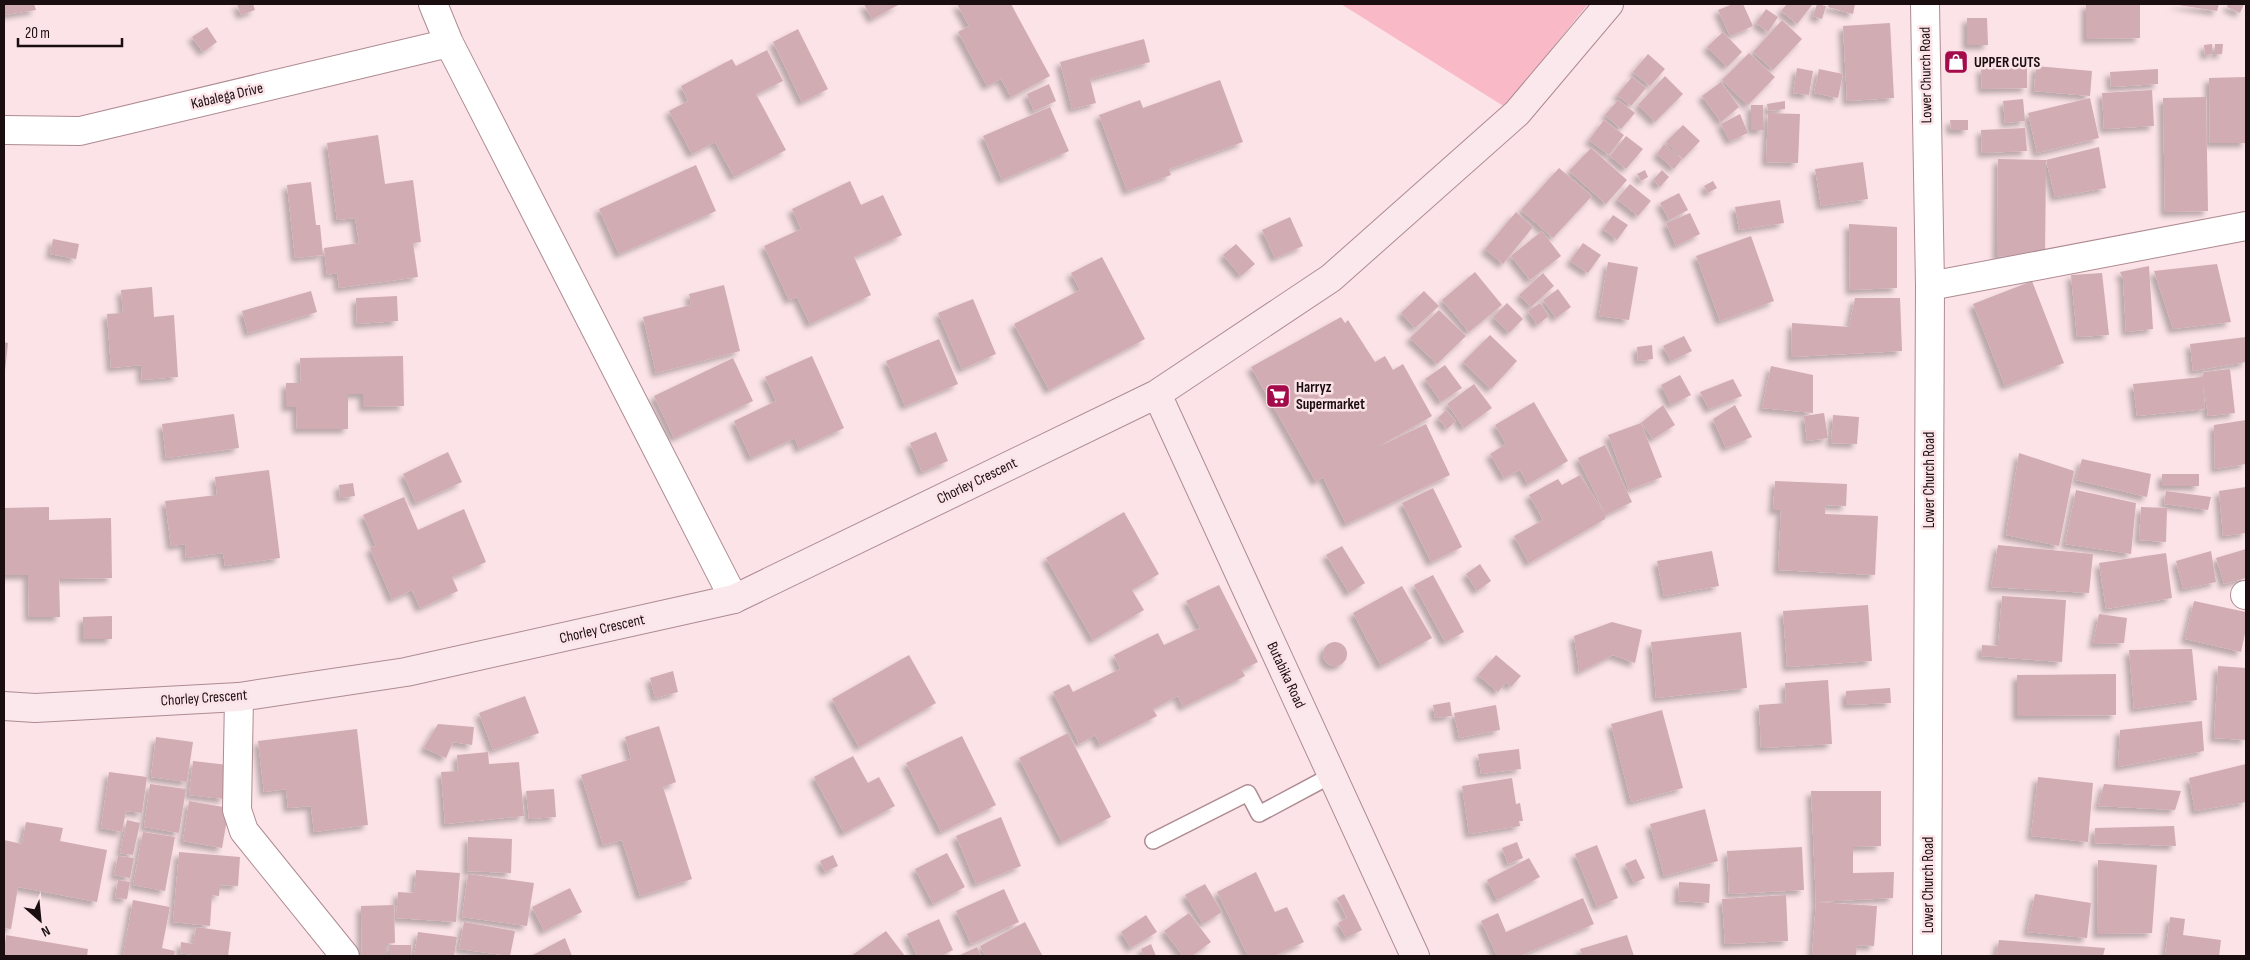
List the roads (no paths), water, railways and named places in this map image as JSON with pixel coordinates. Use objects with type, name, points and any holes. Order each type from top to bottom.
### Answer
[{"type":"main road","name":"Chorley Crescent","points":[[4,706],[35,708],[239,697],[406,672],[734,599],[1157,394],[1330,278],[1517,113],[1609,4]]},
{"type":"main road","name":"Butabika Road","points":[[1157,394],[1415,956]]},
{"type":"street","points":[[433,4],[449,43],[734,599]]},
{"type":"street","name":"Lower Church Road","points":[[1925,4],[1930,286],[1927,956]]},
{"type":"street","name":"Kabalega Drive","points":[[4,130],[80,131],[449,43]]},
{"type":"street","points":[[1930,286],[2246,226]]},
{"type":"street","points":[[239,697],[237,810],[244,831],[345,956]]},
{"type":"lane","points":[[1154,841],[1248,793],[1259,814],[1332,775]]},
{"type":"place","name":"UPPER CUTS","points":[[1956,62]]},
{"type":"place","name":"Harryz Supermarket","points":[[1278,396]]}]
